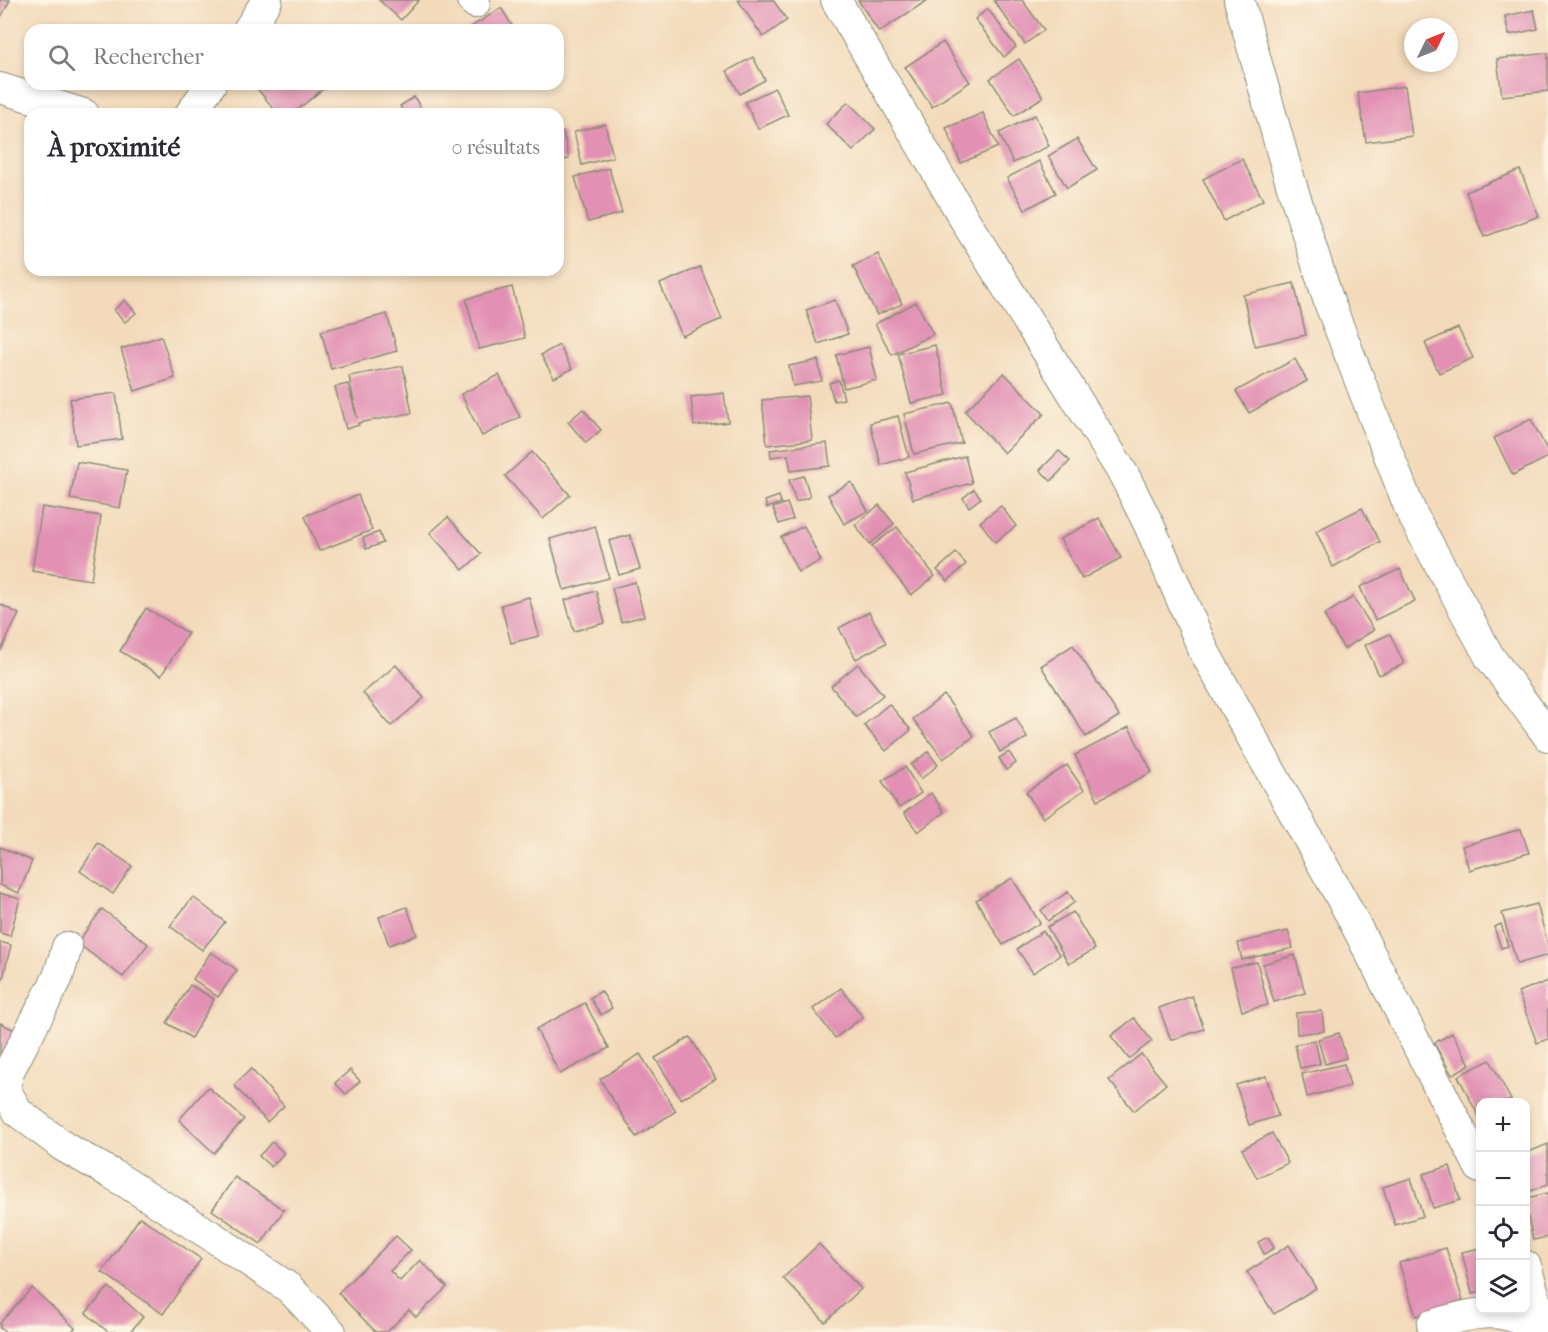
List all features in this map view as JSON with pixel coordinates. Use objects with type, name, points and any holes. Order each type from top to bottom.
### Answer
[{"type":"street","points":[[252,24],[267,0]]},
{"type":"street","points":[[836,0],[969,227],[1124,475],[1149,525],[1204,651],[1350,914],[1476,1160]]},
{"type":"street","points":[[1239,0],[1287,174],[1329,302],[1411,512],[1489,656],[1548,736]]},
{"type":"street","points":[[0,88],[65,108]]},
{"type":"street","points":[[194,108],[207,90]]},
{"type":"street","points":[[67,947],[58,977],[8,1073],[5,1089],[18,1112],[64,1147],[210,1235],[289,1288],[332,1332]]},
{"type":"street","points":[[1530,1280],[1541,1318],[1541,1332]]},
{"type":"street","points":[[1432,1325],[1467,1314],[1497,1314],[1520,1320],[1535,1332]]},
{"type":"building","points":[[0,0],[10,0],[0,19]]},
{"type":"building","points":[[379,0],[419,0],[401,20]]},
{"type":"building","points":[[738,0],[773,0],[787,20],[763,37]]},
{"type":"building","points":[[858,0],[928,0],[879,32]]},
{"type":"building","points":[[1022,0],[1044,30],[1025,44],[994,1]]},
{"type":"building","points":[[501,8],[511,24],[476,24]]},
{"type":"building","points":[[988,9],[1016,47],[1004,57],[975,19]]},
{"type":"building","points":[[1534,10],[1538,29],[1509,35],[1505,16]]},
{"type":"building","points":[[943,42],[970,82],[932,107],[905,67]]},
{"type":"building","points":[[1548,53],[1548,91],[1502,96],[1497,59]]},
{"type":"building","points":[[753,57],[765,80],[740,94],[727,71]]},
{"type":"building","points":[[1019,59],[1043,97],[1014,116],[990,79]]},
{"type":"building","points":[[1405,86],[1412,136],[1366,142],[1358,93]]},
{"type":"building","points":[[775,88],[788,115],[758,129],[745,102]]},
{"type":"building","points":[[258,90],[322,90],[299,108],[273,108]]},
{"type":"building","points":[[414,97],[421,108],[401,108],[400,106]]},
{"type":"building","points":[[848,102],[875,129],[853,151],[826,124]]},
{"type":"building","points":[[983,113],[998,147],[961,163],[946,128]]},
{"type":"building","points":[[1035,115],[1049,146],[1013,163],[999,133]]},
{"type":"building","points":[[605,124],[613,157],[582,165],[574,132]]},
{"type":"building","points":[[564,136],[569,159],[564,160]]},
{"type":"building","points":[[1077,139],[1097,170],[1067,188],[1048,156]]},
{"type":"building","points":[[1242,159],[1263,200],[1224,221],[1203,179]]},
{"type":"building","points":[[1039,161],[1056,193],[1025,210],[1007,178]]},
{"type":"building","points":[[609,168],[622,213],[588,222],[575,177]]},
{"type":"building","points":[[1520,170],[1539,216],[1484,237],[1466,192]]},
{"type":"building","points":[[878,254],[902,304],[877,315],[853,266]]},
{"type":"building","points":[[700,267],[722,319],[682,336],[660,284]]},
{"type":"building","points":[[1294,283],[1306,335],[1255,346],[1243,295]]},
{"type":"building","points":[[512,287],[525,338],[479,349],[466,299]]},
{"type":"building","points":[[125,300],[136,313],[125,322],[114,310]]},
{"type":"building","points":[[835,300],[848,334],[818,344],[806,310]]},
{"type":"building","points":[[916,302],[933,334],[892,355],[875,324]]},
{"type":"building","points":[[387,314],[397,351],[331,369],[321,331]]},
{"type":"building","points":[[1458,328],[1473,358],[1439,373],[1425,343]]},
{"type":"building","points":[[161,336],[175,378],[135,391],[121,349]]},
{"type":"building","points":[[559,345],[572,369],[554,378],[541,355]]},
{"type":"building","points":[[935,345],[947,395],[911,403],[898,354]]},
{"type":"building","points":[[869,347],[877,380],[844,388],[836,355]]},
{"type":"building","points":[[1295,359],[1307,381],[1249,413],[1236,391]]},
{"type":"building","points":[[818,360],[822,381],[793,386],[789,366]]},
{"type":"building","points":[[403,366],[412,413],[358,423],[359,425],[346,429],[335,387],[348,384],[357,418],[349,376]]},
{"type":"building","points":[[1004,373],[1044,414],[1004,453],[965,411]]},
{"type":"building","points":[[499,375],[520,417],[482,436],[461,394]]},
{"type":"building","points":[[839,380],[844,399],[834,401],[829,383]]},
{"type":"building","points":[[116,393],[122,439],[76,445],[70,399]]},
{"type":"building","points":[[724,393],[728,422],[694,426],[691,397]]},
{"type":"building","points":[[807,396],[812,440],[767,445],[762,400]]},
{"type":"building","points":[[952,403],[962,443],[914,454],[904,414]]},
{"type":"building","points":[[583,409],[601,430],[586,443],[568,422]]},
{"type":"building","points":[[898,416],[909,457],[881,465],[870,423]]},
{"type":"building","points":[[1531,419],[1548,452],[1548,457],[1513,475],[1494,438]]},
{"type":"building","points":[[827,443],[830,466],[791,471],[788,455],[771,457],[770,450]]},
{"type":"building","points":[[1059,451],[1070,461],[1051,481],[1040,470]]},
{"type":"building","points":[[532,452],[570,495],[543,519],[505,476]]},
{"type":"building","points":[[965,456],[972,483],[913,499],[905,472]]},
{"type":"building","points":[[77,462],[127,470],[120,508],[70,499]]},
{"type":"building","points":[[804,476],[810,497],[796,502],[789,480]]},
{"type":"building","points":[[851,482],[868,511],[844,524],[828,495]]},
{"type":"building","points":[[974,489],[981,498],[969,507],[963,498]]},
{"type":"building","points":[[358,495],[372,530],[319,551],[305,516]]},
{"type":"building","points":[[779,496],[781,503],[767,508],[765,501]]},
{"type":"building","points":[[787,503],[793,519],[779,524],[773,508]]},
{"type":"building","points":[[879,505],[894,524],[870,544],[855,525]]},
{"type":"building","points":[[1001,506],[1016,526],[995,542],[980,522]]},
{"type":"building","points":[[42,507],[101,516],[91,580],[32,571]]},
{"type":"building","points":[[1362,508],[1380,542],[1333,567],[1316,531]]},
{"type":"building","points":[[448,517],[481,554],[463,570],[430,533]]},
{"type":"building","points":[[1099,518],[1121,558],[1082,579],[1060,539]]},
{"type":"building","points":[[595,526],[609,578],[564,590],[550,539]]},
{"type":"building","points":[[804,526],[821,561],[798,572],[781,537]]},
{"type":"building","points":[[897,527],[935,576],[911,595],[872,546]]},
{"type":"building","points":[[379,532],[383,543],[366,549],[363,538]]},
{"type":"building","points":[[630,535],[640,569],[619,575],[609,541]]},
{"type":"building","points":[[956,553],[966,564],[948,581],[937,570]]},
{"type":"building","points":[[1400,569],[1415,601],[1375,620],[1360,587]]},
{"type":"building","points":[[635,582],[644,616],[621,622],[612,588]]},
{"type":"building","points":[[596,591],[605,623],[574,631],[565,600]]},
{"type":"building","points":[[529,597],[539,636],[511,643],[501,605]]},
{"type":"building","points":[[1353,597],[1374,630],[1344,649],[1324,615]]},
{"type":"building","points":[[0,604],[19,614],[0,652]]},
{"type":"building","points":[[146,608],[188,633],[161,676],[120,651]]},
{"type":"building","points":[[869,612],[886,643],[856,659],[839,628]]},
{"type":"building","points":[[1390,634],[1404,664],[1379,675],[1365,645]]},
{"type":"building","points":[[1073,645],[1119,716],[1086,737],[1041,666]]},
{"type":"building","points":[[858,664],[883,695],[856,717],[831,686]]},
{"type":"building","points":[[396,665],[424,698],[391,726],[363,693]]},
{"type":"building","points":[[944,695],[974,736],[943,759],[913,719]]},
{"type":"building","points":[[889,704],[911,730],[886,751],[864,725]]},
{"type":"building","points":[[1016,718],[1027,738],[1000,752],[989,732]]},
{"type":"building","points":[[1129,727],[1152,772],[1098,800],[1075,755]]},
{"type":"building","points":[[928,752],[938,765],[921,779],[911,765]]},
{"type":"building","points":[[1009,752],[1016,763],[1006,770],[999,758]]},
{"type":"building","points":[[1067,765],[1084,790],[1043,818],[1026,792]]},
{"type":"building","points":[[905,767],[921,793],[899,808],[882,781]]},
{"type":"building","points":[[931,793],[944,812],[918,832],[904,813]]},
{"type":"building","points":[[1521,829],[1529,853],[1469,870],[1462,846]]},
{"type":"building","points":[[98,843],[132,866],[113,894],[80,871]]},
{"type":"building","points":[[0,847],[32,861],[19,893],[0,885]]},
{"type":"building","points":[[1012,878],[1040,923],[1003,945],[976,900]]},
{"type":"building","points":[[1068,892],[1075,902],[1048,921],[1041,910]]},
{"type":"building","points":[[0,893],[20,899],[10,936],[0,933]]},
{"type":"building","points":[[193,897],[225,922],[202,950],[170,926]]},
{"type":"building","points":[[1537,904],[1548,945],[1548,955],[1517,964],[1502,913]]},
{"type":"building","points":[[407,907],[417,935],[389,945],[379,917]]},
{"type":"building","points":[[102,909],[148,944],[123,977],[77,943]]},
{"type":"building","points":[[1073,912],[1095,949],[1069,964],[1047,927]]},
{"type":"building","points":[[1501,924],[1508,946],[1501,948],[1494,927]]},
{"type":"building","points":[[1043,931],[1060,955],[1033,973],[1017,949]]},
{"type":"building","points":[[1288,931],[1293,948],[1242,960],[1238,943]]},
{"type":"building","points":[[0,942],[11,945],[2,982],[0,981]]},
{"type":"building","points":[[211,952],[237,970],[218,997],[193,979]]},
{"type":"building","points":[[1295,955],[1305,993],[1274,1002],[1263,964]]},
{"type":"building","points":[[1257,962],[1268,1005],[1242,1011],[1231,968]]},
{"type":"building","points":[[1548,981],[1548,1039],[1537,1043],[1518,992]]},
{"type":"building","points":[[190,985],[214,999],[191,1038],[167,1023]]},
{"type":"building","points":[[841,988],[863,1017],[835,1038],[813,1009]]},
{"type":"building","points":[[601,991],[612,1008],[601,1015],[590,998]]},
{"type":"building","points":[[1192,996],[1204,1029],[1171,1040],[1159,1008]]},
{"type":"building","points":[[585,1003],[609,1048],[560,1074],[536,1029]]},
{"type":"building","points":[[1322,1011],[1324,1031],[1297,1034],[1296,1013]]},
{"type":"building","points":[[1134,1018],[1152,1041],[1129,1059],[1111,1036]]},
{"type":"building","points":[[0,1023],[17,1031],[4,1057],[0,1055]]},
{"type":"building","points":[[1339,1033],[1346,1058],[1325,1064],[1318,1039]]},
{"type":"building","points":[[1452,1033],[1470,1064],[1452,1075],[1434,1043]]},
{"type":"building","points":[[690,1037],[716,1079],[681,1099],[655,1058]]},
{"type":"building","points":[[1315,1040],[1320,1064],[1300,1068],[1295,1045]]},
{"type":"building","points":[[640,1054],[676,1111],[636,1137],[600,1079]]},
{"type":"building","points":[[1141,1054],[1166,1084],[1134,1111],[1109,1080]]},
{"type":"building","points":[[1490,1060],[1510,1098],[1476,1098],[1476,1111],[1458,1076]]},
{"type":"building","points":[[1344,1064],[1350,1086],[1307,1097],[1302,1074]]},
{"type":"building","points":[[251,1069],[284,1106],[267,1122],[234,1085]]},
{"type":"building","points":[[350,1070],[360,1081],[346,1094],[335,1083]]},
{"type":"building","points":[[1266,1076],[1278,1116],[1249,1125],[1236,1085]]},
{"type":"building","points":[[208,1087],[244,1119],[214,1153],[179,1120]]},
{"type":"building","points":[[1272,1133],[1288,1163],[1257,1178],[1242,1149]]},
{"type":"building","points":[[272,1142],[284,1153],[271,1167],[259,1156]]},
{"type":"building","points":[[1548,1144],[1548,1184],[1530,1191],[1530,1152]]},
{"type":"building","points":[[1450,1166],[1460,1200],[1433,1208],[1423,1174]]},
{"type":"building","points":[[235,1177],[284,1210],[261,1244],[212,1210]]},
{"type":"building","points":[[1411,1178],[1423,1216],[1395,1225],[1383,1187]]},
{"type":"building","points":[[1548,1193],[1548,1237],[1533,1240],[1530,1226],[1530,1197]]},
{"type":"building","points":[[140,1217],[201,1259],[163,1314],[102,1272]]},
{"type":"building","points":[[396,1236],[411,1250],[390,1271],[400,1281],[420,1260],[447,1287],[416,1317],[409,1310],[387,1332],[376,1332],[338,1293]]},
{"type":"building","points":[[1268,1237],[1274,1248],[1264,1254],[1258,1242]]},
{"type":"building","points":[[819,1244],[861,1289],[825,1322],[783,1278]]},
{"type":"building","points":[[1289,1245],[1316,1288],[1274,1314],[1247,1272]]},
{"type":"building","points":[[1446,1248],[1463,1300],[1416,1316],[1399,1263]]},
{"type":"building","points":[[1476,1249],[1476,1293],[1472,1294],[1462,1252]]},
{"type":"building","points":[[109,1287],[143,1317],[130,1332],[108,1332],[86,1313]]},
{"type":"building","points":[[32,1288],[75,1328],[71,1332],[5,1332],[0,1328],[0,1323]]}]
